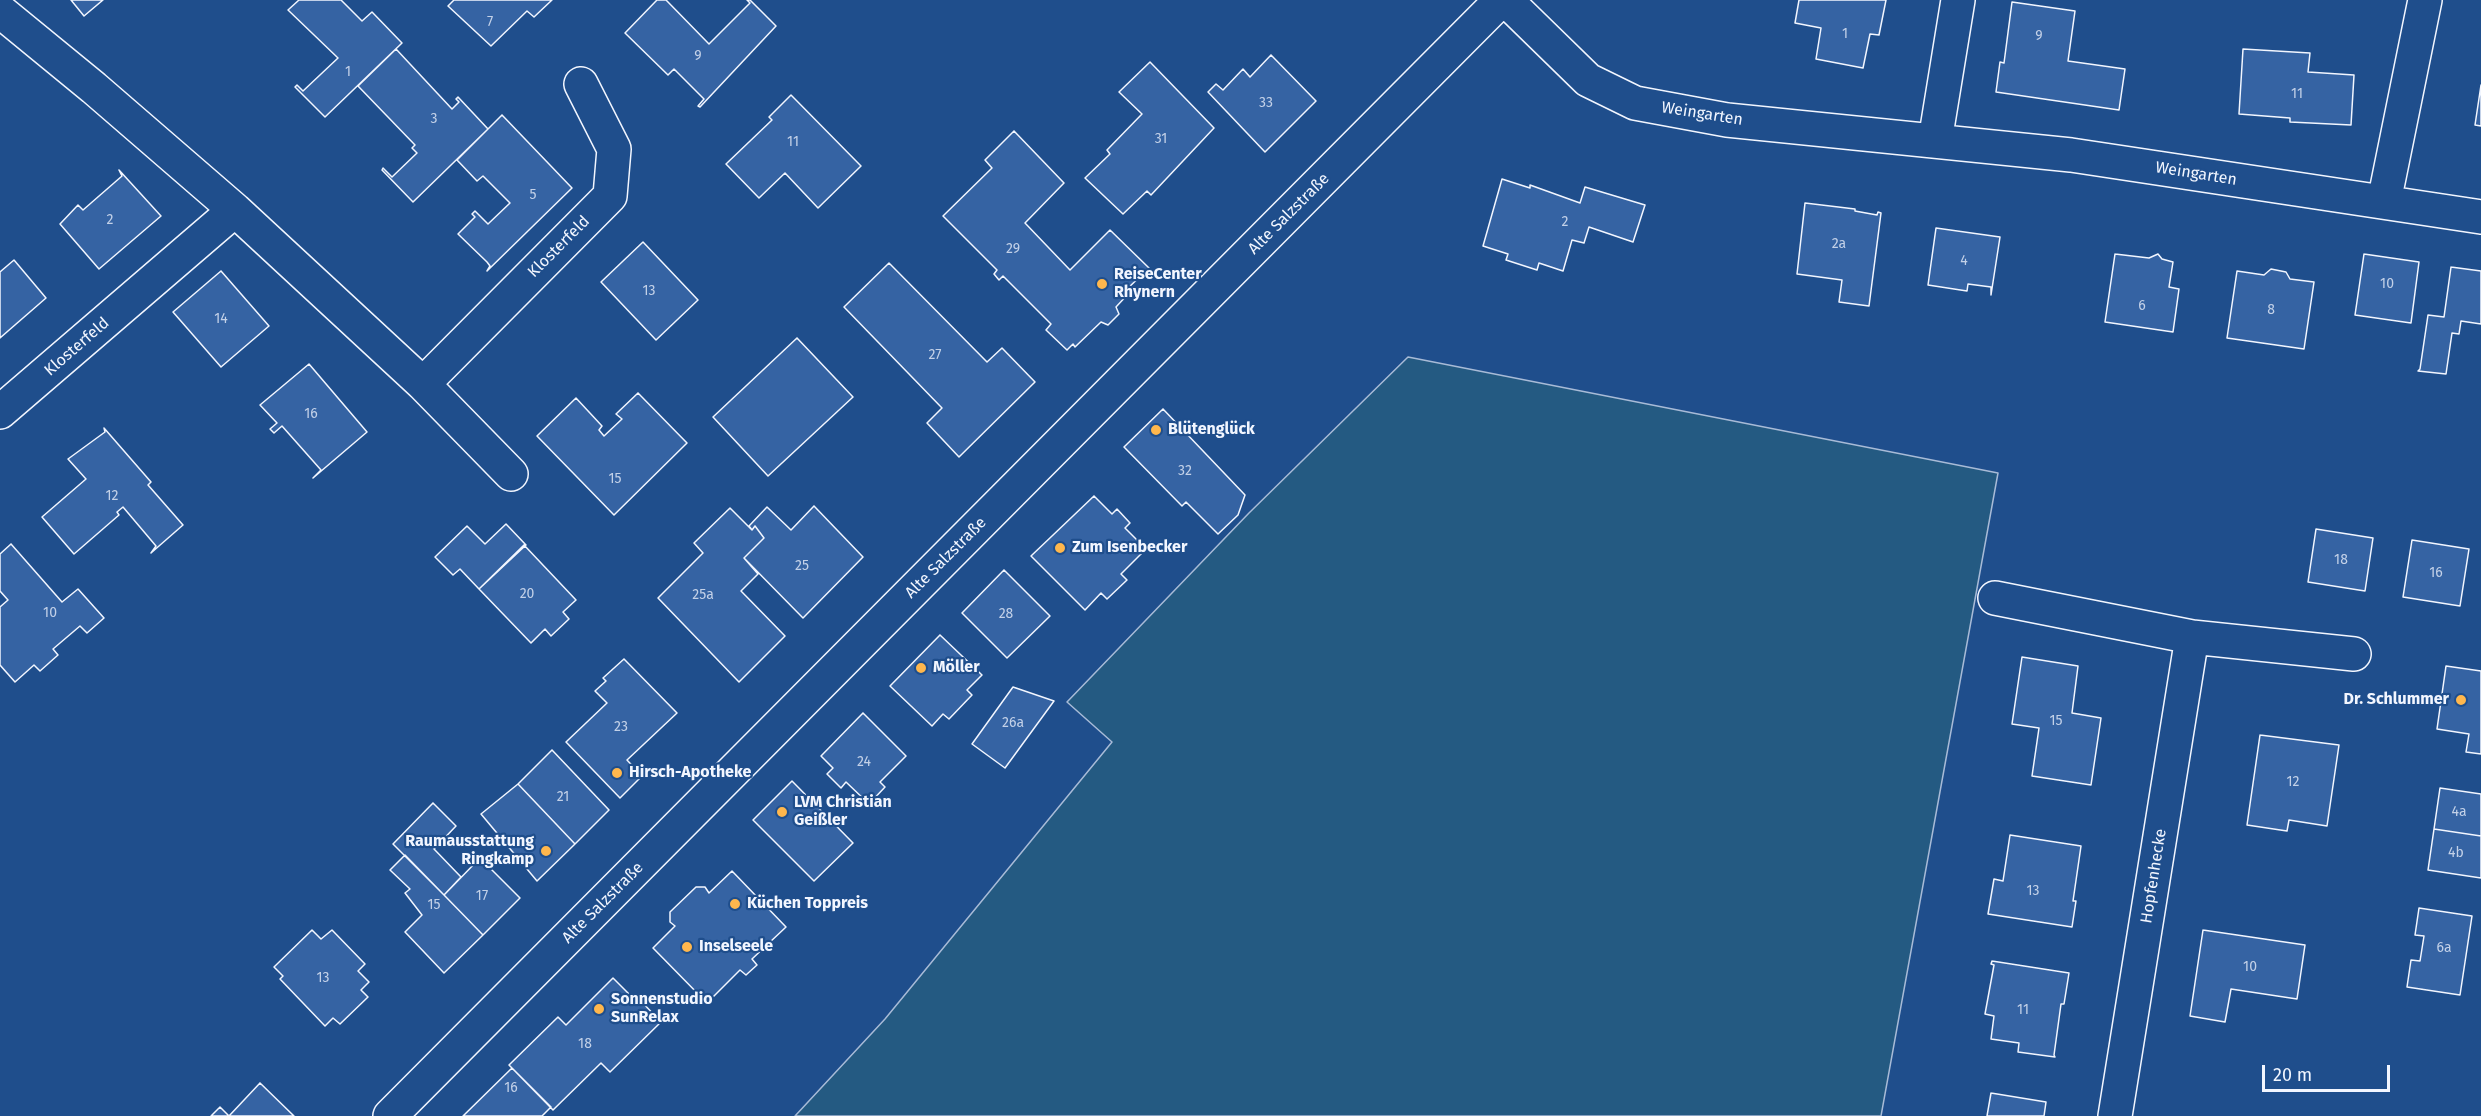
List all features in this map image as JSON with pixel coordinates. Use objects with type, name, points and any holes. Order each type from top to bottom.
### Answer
[{"type":"street","name":"Alte Salzstraße","points":[[390,1116],[1502,0]]},
{"type":"street","name":"Weingarten","points":[[1506,0],[1588,80],[1635,103],[1727,120],[2071,155],[2481,217]]},
{"type":"street","points":[[1935,141],[1958,0]]},
{"type":"street","points":[[2384,202],[2425,0]]},
{"type":"street","points":[[0,12],[94,88],[235,210],[423,384],[512,474]]},
{"type":"street","name":"Klosterfeld","points":[[423,384],[610,196],[614,149],[581,84]]},
{"type":"street","name":"Klosterfeld","points":[[0,412],[235,210]]},
{"type":"street","points":[[1995,598],[2192,637],[2354,654]]},
{"type":"street","name":"Hopfenhecke","points":[[2115,1116],[2192,637]]},
{"type":"shaded area","points":[[1408,357],[1998,473],[1881,1116],[795,1116],[885,1019],[1112,742],[1067,702],[1249,513]]},
{"type":"building","points":[[71,0],[103,0],[84,16]]},
{"type":"building","points":[[299,0],[341,0],[362,21],[372,12],[402,43],[325,117],[295,87],[297,85],[303,91],[338,58],[288,10]]},
{"type":"building","points":[[454,0],[552,0],[534,17],[527,11],[491,46],[448,6]]},
{"type":"building","points":[[657,0],[666,0],[709,44],[750,3],[747,0],[750,0],[776,26],[700,107],[698,106],[704,99],[674,69],[668,75],[625,33]]},
{"type":"building","points":[[1799,0],[1886,0],[1879,35],[1870,34],[1863,68],[1816,59],[1821,28],[1795,23]]},
{"type":"building","points":[[2012,2],[2075,11],[2068,61],[2125,69],[2119,110],[1996,92],[2000,62],[2004,63]]},
{"type":"building","points":[[396,49],[452,109],[459,102],[456,99],[458,97],[488,129],[413,202],[382,170],[383,168],[392,177],[417,153],[412,148],[415,145],[358,86]]},
{"type":"building","points":[[2243,49],[2310,53],[2308,72],[2354,75],[2351,125],[2290,122],[2290,118],[2239,114]]},
{"type":"building","points":[[1271,55],[1316,101],[1265,152],[1208,92],[1216,84],[1223,90],[1243,69],[1250,77]]},
{"type":"building","points":[[1150,62],[1214,128],[1151,195],[1147,191],[1123,214],[1085,178],[1110,154],[1107,150],[1142,114],[1119,92]]},
{"type":"building","points":[[2481,85],[2481,126],[2475,125]]},
{"type":"building","points":[[791,95],[861,166],[818,208],[785,173],[759,198],[726,164],[772,120],[769,117]]},
{"type":"building","points":[[502,115],[572,188],[487,271],[490,266],[487,262],[458,234],[475,217],[472,214],[475,211],[488,224],[510,203],[483,176],[477,181],[457,160]]},
{"type":"building","points":[[1014,131],[1064,183],[1025,223],[1070,270],[1110,230],[1149,268],[1126,290],[1129,293],[1116,307],[1119,314],[1108,325],[1101,322],[1075,347],[1073,344],[1067,350],[1046,330],[1051,324],[1003,276],[999,280],[994,274],[997,270],[943,216],[992,168],[985,160]]},
{"type":"building","points":[[119,170],[161,216],[99,269],[60,224],[78,205],[83,210],[122,176]]},
{"type":"building","points":[[1502,179],[1530,188],[1530,185],[1580,203],[1585,187],[1645,205],[1633,242],[1589,227],[1584,243],[1572,240],[1563,271],[1539,263],[1537,270],[1506,260],[1508,254],[1483,246]]},
{"type":"building","points":[[1805,203],[1855,209],[1855,211],[1877,215],[1878,212],[1881,213],[1869,306],[1839,302],[1842,280],[1797,274]]},
{"type":"building","points":[[1936,228],[2000,237],[1991,295],[1991,287],[1968,284],[1967,291],[1928,285]]},
{"type":"building","points":[[643,242],[698,300],[656,340],[601,282]]},
{"type":"building","points":[[2115,254],[2149,258],[2158,254],[2162,259],[2173,262],[2169,287],[2179,289],[2173,332],[2105,322]]},
{"type":"building","points":[[2364,254],[2419,262],[2411,323],[2355,315]]},
{"type":"building","points":[[14,260],[46,298],[0,338],[0,272]]},
{"type":"building","points":[[889,263],[987,362],[1002,348],[1035,382],[959,457],[927,423],[942,408],[844,307]]},
{"type":"building","points":[[2451,267],[2481,271],[2481,324],[2461,321],[2459,334],[2452,333],[2446,374],[2418,371],[2428,315],[2444,317]]},
{"type":"building","points":[[2271,269],[2286,272],[2290,279],[2314,282],[2304,349],[2227,338],[2237,271],[2264,275]]},
{"type":"building","points":[[221,271],[269,326],[221,367],[173,312]]},
{"type":"building","points":[[797,338],[853,397],[768,476],[713,417]]},
{"type":"building","points":[[309,364],[367,432],[313,478],[321,470],[282,426],[274,433],[270,429],[277,423],[260,405]]},
{"type":"building","points":[[638,393],[687,443],[614,515],[537,436],[576,398],[602,426],[599,430],[604,436],[622,419],[616,414]]},
{"type":"building","points":[[1163,409],[1245,495],[1238,515],[1218,534],[1186,502],[1182,506],[1124,447]]},
{"type":"building","points":[[104,428],[151,482],[148,485],[183,525],[151,553],[156,546],[123,507],[117,512],[119,515],[74,554],[42,517],[86,479],[68,459],[105,432]]},
{"type":"building","points":[[1094,496],[1112,514],[1117,509],[1130,523],[1125,528],[1146,549],[1121,574],[1127,580],[1107,599],[1101,593],[1085,610],[1031,556]]},
{"type":"building","points":[[814,506],[863,557],[803,618],[744,558],[764,538],[755,526],[752,530],[749,526],[767,507],[791,530]]},
{"type":"building","points":[[730,508],[752,530],[755,526],[764,538],[744,558],[758,574],[741,591],[785,636],[739,682],[658,598],[703,553],[694,543]]},
{"type":"building","points":[[506,524],[526,545],[479,589],[460,569],[453,575],[435,557],[467,526],[485,544]]},
{"type":"building","points":[[2316,529],[2373,538],[2365,591],[2308,582]]},
{"type":"building","points":[[2412,540],[2469,549],[2460,606],[2403,597]]},
{"type":"building","points":[[11,544],[62,602],[78,589],[104,618],[87,633],[80,626],[53,649],[58,655],[40,671],[34,665],[15,682],[0,665],[0,607],[8,600],[0,591],[0,554]]},
{"type":"building","points":[[524,545],[576,600],[563,612],[569,619],[551,636],[545,629],[531,643],[479,589]]},
{"type":"building","points":[[1004,570],[1050,616],[1007,658],[962,613]]},
{"type":"building","points":[[940,635],[982,675],[967,690],[972,695],[949,719],[943,714],[932,726],[890,686]]},
{"type":"building","points":[[2022,657],[2078,666],[2072,713],[2101,718],[2091,785],[2032,776],[2039,728],[2012,724]]},
{"type":"building","points":[[624,659],[677,713],[627,760],[642,776],[620,798],[566,742],[607,703],[595,691],[606,681],[603,678]]},
{"type":"building","name":"Dr. Schlummer","points":[[2446,666],[2481,671],[2481,754],[2466,752],[2469,734],[2437,729]]},
{"type":"building","points":[[1013,687],[1054,701],[1005,768],[972,744]]},
{"type":"building","points":[[863,713],[906,756],[880,782],[885,787],[869,804],[846,782],[841,788],[827,774],[833,768],[821,756]]},
{"type":"building","points":[[2260,735],[2339,745],[2327,826],[2289,820],[2287,831],[2247,825]]},
{"type":"building","points":[[552,750],[609,810],[575,844],[518,784]]},
{"type":"building","points":[[792,781],[853,843],[814,881],[753,820]]},
{"type":"building","points":[[518,784],[575,844],[537,881],[481,814]]},
{"type":"building","points":[[2440,788],[2481,794],[2481,836],[2434,829]]},
{"type":"building","points":[[433,803],[456,826],[434,849],[461,877],[444,895],[393,844]]},
{"type":"building","points":[[2434,829],[2481,836],[2481,878],[2428,870]]},
{"type":"building","points":[[2010,835],[2081,846],[2073,901],[2076,901],[2072,927],[1988,914],[1994,879],[2003,881]]},
{"type":"building","points":[[405,855],[483,935],[444,973],[405,932],[422,915],[405,893],[410,889],[390,870]]},
{"type":"building","points":[[480,858],[520,898],[483,935],[444,895]]},
{"type":"building","points":[[732,871],[786,927],[752,959],[757,965],[746,975],[740,970],[707,1003],[653,948],[675,926],[670,922],[670,912],[696,887],[705,887],[709,893]]},
{"type":"building","points":[[2419,908],[2472,916],[2460,995],[2407,987],[2411,960],[2420,961],[2424,936],[2415,935]]},
{"type":"building","points":[[312,930],[321,939],[332,930],[365,964],[358,971],[369,982],[361,990],[368,997],[340,1024],[333,1018],[325,1026],[280,979],[283,976],[274,967]]},
{"type":"building","points":[[2203,930],[2305,945],[2297,999],[2231,989],[2225,1022],[2190,1016]]},
{"type":"building","points":[[1992,961],[2069,973],[2064,1004],[2061,1004],[2055,1057],[2018,1052],[2019,1043],[1991,1039],[1994,1016],[1985,1014],[1994,965],[1991,964]]},
{"type":"building","points":[[613,978],[636,1001],[639,999],[661,1022],[610,1072],[601,1063],[553,1110],[509,1065],[558,1017],[566,1025]]},
{"type":"building","points":[[512,1068],[551,1107],[542,1116],[463,1116]]},
{"type":"building","points":[[260,1083],[294,1116],[229,1116]]},
{"type":"building","points":[[1991,1093],[2046,1102],[2044,1116],[1987,1116]]},
{"type":"building","points":[[220,1107],[229,1116],[211,1116]]},
{"type":"place","name":"ReiseCenter Rhynern","points":[[1102,284]]},
{"type":"place","name":"Blütenglück","points":[[1156,430]]},
{"type":"place","name":"Zum Isenbecker","points":[[1060,548]]},
{"type":"place","name":"Möller","points":[[921,668]]},
{"type":"place","name":"Dr. Schlummer","points":[[2461,700]]},
{"type":"place","name":"Hirsch-Apotheke","points":[[617,773]]},
{"type":"place","name":"LVM Christian Geißler","points":[[782,812]]},
{"type":"place","name":"Raumausstattung Ringkamp","points":[[546,851]]},
{"type":"place","name":"Küchen Toppreis","points":[[735,904]]},
{"type":"place","name":"Inselseele","points":[[687,947]]},
{"type":"place","name":"Sonnenstudio SunRelax","points":[[599,1009]]}]
